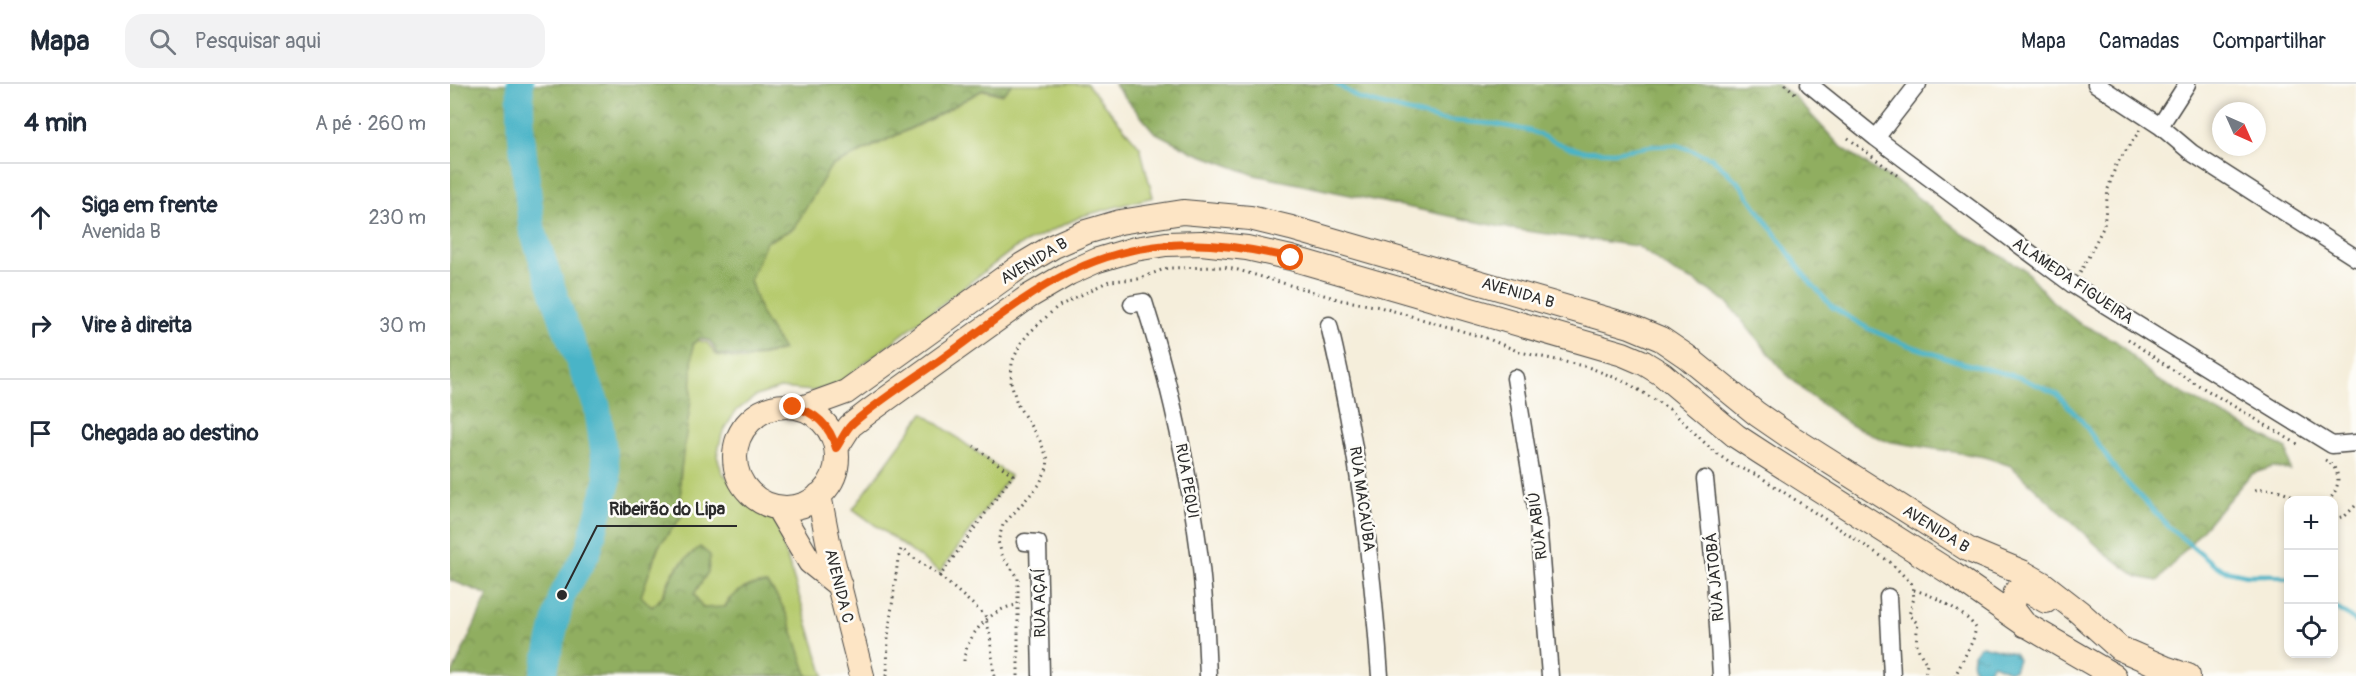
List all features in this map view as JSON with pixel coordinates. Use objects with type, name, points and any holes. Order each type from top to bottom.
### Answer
[{"type":"street","name":"ALAMEDA FIGUEIRA","points":[[1809,84],[1876,138],[2073,285],[2332,445],[2356,443]]},
{"type":"street","points":[[1876,138],[1918,84]]},
{"type":"street","points":[[2096,84],[2154,122],[2192,153],[2356,258]]},
{"type":"street","points":[[2154,122],[2187,84]]},
{"type":"street","name":"AVENIDA B","points":[[802,408],[846,392],[1022,265],[1054,246],[1086,232],[1120,222],[1162,214],[1207,213],[1250,218],[1562,305],[1630,326],[1661,339],[1789,436],[1969,550],[2022,572],[2043,584],[2119,648],[2188,676]]},
{"type":"street","name":"AVENIDA B","points":[[836,448],[850,426],[871,410],[1028,297],[1069,273],[1098,260],[1135,249],[1166,244],[1201,243],[1248,248],[1496,316],[1623,354],[1644,363],[1671,381],[1736,436],[1761,453],[1951,573],[2022,623],[2114,676]]},
{"type":"street","name":"RUA PEQUI","points":[[1132,304],[1144,302],[1168,383],[1182,445],[1200,554],[1208,676]]},
{"type":"street","name":"RUA MACAÚBA","points":[[1329,325],[1352,428],[1362,490],[1372,571],[1380,676]]},
{"type":"street","name":"RUA ABIÚ","points":[[1515,378],[1538,520],[1550,676]]},
{"type":"street","points":[[775,407],[802,408],[818,417],[830,431],[836,448],[834,474],[830,482],[819,495],[800,506],[778,508],[761,502],[746,490],[735,464],[736,446],[744,428],[758,415],[775,407]]},
{"type":"street","name":"RUA JATOBÁ","points":[[1705,479],[1715,577],[1721,676]]},
{"type":"street","name":"AVENIDA C","points":[[819,495],[829,546],[862,676]]},
{"type":"street","name":"AVENIDA C","points":[[778,508],[786,518],[803,554],[815,567],[840,586]]},
{"type":"street","name":"RUA AÇAÍ","points":[[1025,543],[1038,543],[1041,676]]},
{"type":"street","points":[[1951,573],[1991,610],[2092,676]]},
{"type":"street","points":[[2043,645],[2014,612],[2012,604],[2016,592],[2025,589],[2040,597],[2093,634],[2119,648]]},
{"type":"street","points":[[1888,597],[1892,676]]},
{"type":"path","points":[[2073,285],[2099,240],[2104,226],[2108,189],[2116,165],[2154,122]]},
{"type":"path","points":[[1018,676],[1018,577],[1003,558],[998,541],[1004,525],[1039,485],[1047,468],[1048,459],[1040,441],[1017,404],[1011,373],[1015,353],[1046,315],[1069,299],[1095,286],[1118,279],[1138,279],[1167,268],[1202,267],[1238,270],[1341,300],[1380,307],[1486,338],[1520,352],[1588,367],[1644,391],[1671,410],[1731,465],[1759,477],[1873,549],[1909,579],[1914,590],[1913,605],[1909,615],[1918,624],[1916,643],[1919,654],[1927,664],[1925,676]]},
{"type":"path","points":[[940,576],[1013,475],[974,446]]},
{"type":"path","points":[[2255,490],[2272,487],[2293,496]]},
{"type":"path","points":[[2338,518],[2345,516],[2356,505]]},
{"type":"path","points":[[887,676],[888,637],[901,549],[940,576],[982,610],[988,620],[994,676]]},
{"type":"path","points":[[1914,590],[1934,597],[1970,621],[1976,628],[1973,640],[1955,676]]},
{"type":"path","points":[[964,661],[964,653],[970,639],[988,620],[1002,610],[1018,605]]},
{"type":"green space","points":[[450,84],[1012,84],[1003,94],[984,89],[930,119],[831,166],[794,228],[766,242],[750,280],[761,314],[783,350],[746,358],[717,354],[710,341],[699,338],[693,344],[691,400],[680,475],[682,516],[658,547],[641,596],[652,607],[657,603],[678,567],[700,547],[710,555],[708,572],[694,594],[703,608],[725,607],[733,596],[743,589],[767,584],[787,616],[808,676],[451,676],[488,595],[450,580]]},
{"type":"green space","points":[[1012,84],[1087,84],[1140,147],[1153,197],[1082,216],[1015,248],[835,386],[813,391],[780,388],[756,396],[735,412],[722,434],[717,456],[722,472],[745,499],[775,519],[824,676],[806,676],[751,585],[729,599],[724,608],[701,609],[693,595],[699,548],[679,565],[662,596],[650,609],[640,597],[679,493],[692,346],[697,340],[708,343],[716,355],[744,360],[781,351],[760,315],[749,282],[765,243],[793,229],[830,167],[929,120],[983,90],[1002,95]]},
{"type":"green space","points":[[1114,84],[1775,84],[1793,95],[1839,145],[1878,172],[1902,185],[1963,234],[2024,269],[2052,301],[2079,323],[2116,341],[2157,380],[2287,449],[2290,470],[2273,467],[2251,474],[2158,581],[2138,577],[2104,552],[2011,466],[1985,457],[1886,441],[1851,425],[1809,395],[1784,372],[1726,301],[1694,281],[1675,273],[1637,246],[1511,229],[1255,175],[1193,152],[1154,132]]},
{"type":"green space","points":[[923,413],[1010,476],[940,572],[853,509]]},
{"type":"water","points":[[1981,645],[2014,653],[2018,659],[2014,670],[2009,671],[1993,664],[1988,671],[1976,671],[1973,657]]},
{"type":"waterway","points":[[520,84],[521,132],[532,229],[565,326],[597,406],[608,480],[588,551],[562,595],[543,676]]},
{"type":"waterway","points":[[1336,84],[1360,99],[1440,120],[1495,124],[1531,131],[1567,147],[1585,151],[1614,152],[1677,145],[1712,158],[1740,184],[1805,276],[1832,307],[1869,329],[1905,344],[1956,361],[2019,377],[2057,394],[2082,421],[2118,473],[2169,527],[2213,564],[2224,570],[2247,575],[2274,575],[2284,578]]},
{"type":"waterway","points":[[2338,609],[2356,622]]},
{"type":"place","name":"Ribeirão do Lipa","points":[[562,595]]},
{"type":"route","points":[[793,407],[802,408],[818,417],[830,431],[836,448],[850,426],[928,368],[1028,297],[1069,273],[1098,260],[1135,249],[1184,243],[1248,248],[1291,258]]}]
